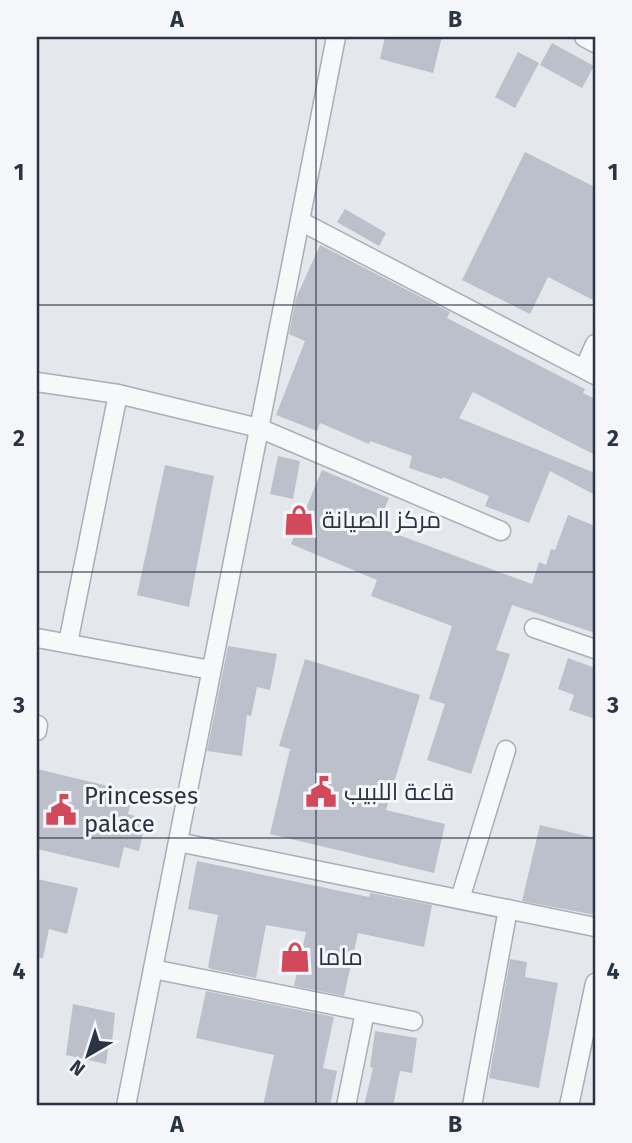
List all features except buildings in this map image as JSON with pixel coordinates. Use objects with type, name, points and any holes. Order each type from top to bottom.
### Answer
[{"type":"street","points":[[126,1106],[336,37]]},
{"type":"street","points":[[584,37],[595,43]]},
{"type":"street","points":[[300,221],[589,372],[595,344]]},
{"type":"street","points":[[37,382],[118,394],[259,428],[501,531]]},
{"type":"street","points":[[68,643],[118,394]]},
{"type":"street","points":[[534,628],[595,649]]},
{"type":"street","points":[[37,638],[212,670]]},
{"type":"street","points":[[460,899],[506,750]]},
{"type":"street","points":[[178,842],[595,927]]},
{"type":"street","points":[[472,1106],[508,909]]},
{"type":"street","points":[[153,969],[413,1021]]},
{"type":"street","points":[[569,1106],[595,983]]},
{"type":"street","points":[[346,1106],[365,1012]]},
{"type":"place","name":"مركز الصيانة","points":[[299,520]]},
{"type":"place","name":"قاعة اللبيب","points":[[321,792]]},
{"type":"place","name":"Princesses palace","points":[[61,810]]},
{"type":"place","name":"ماما","points":[[295,957]]}]
